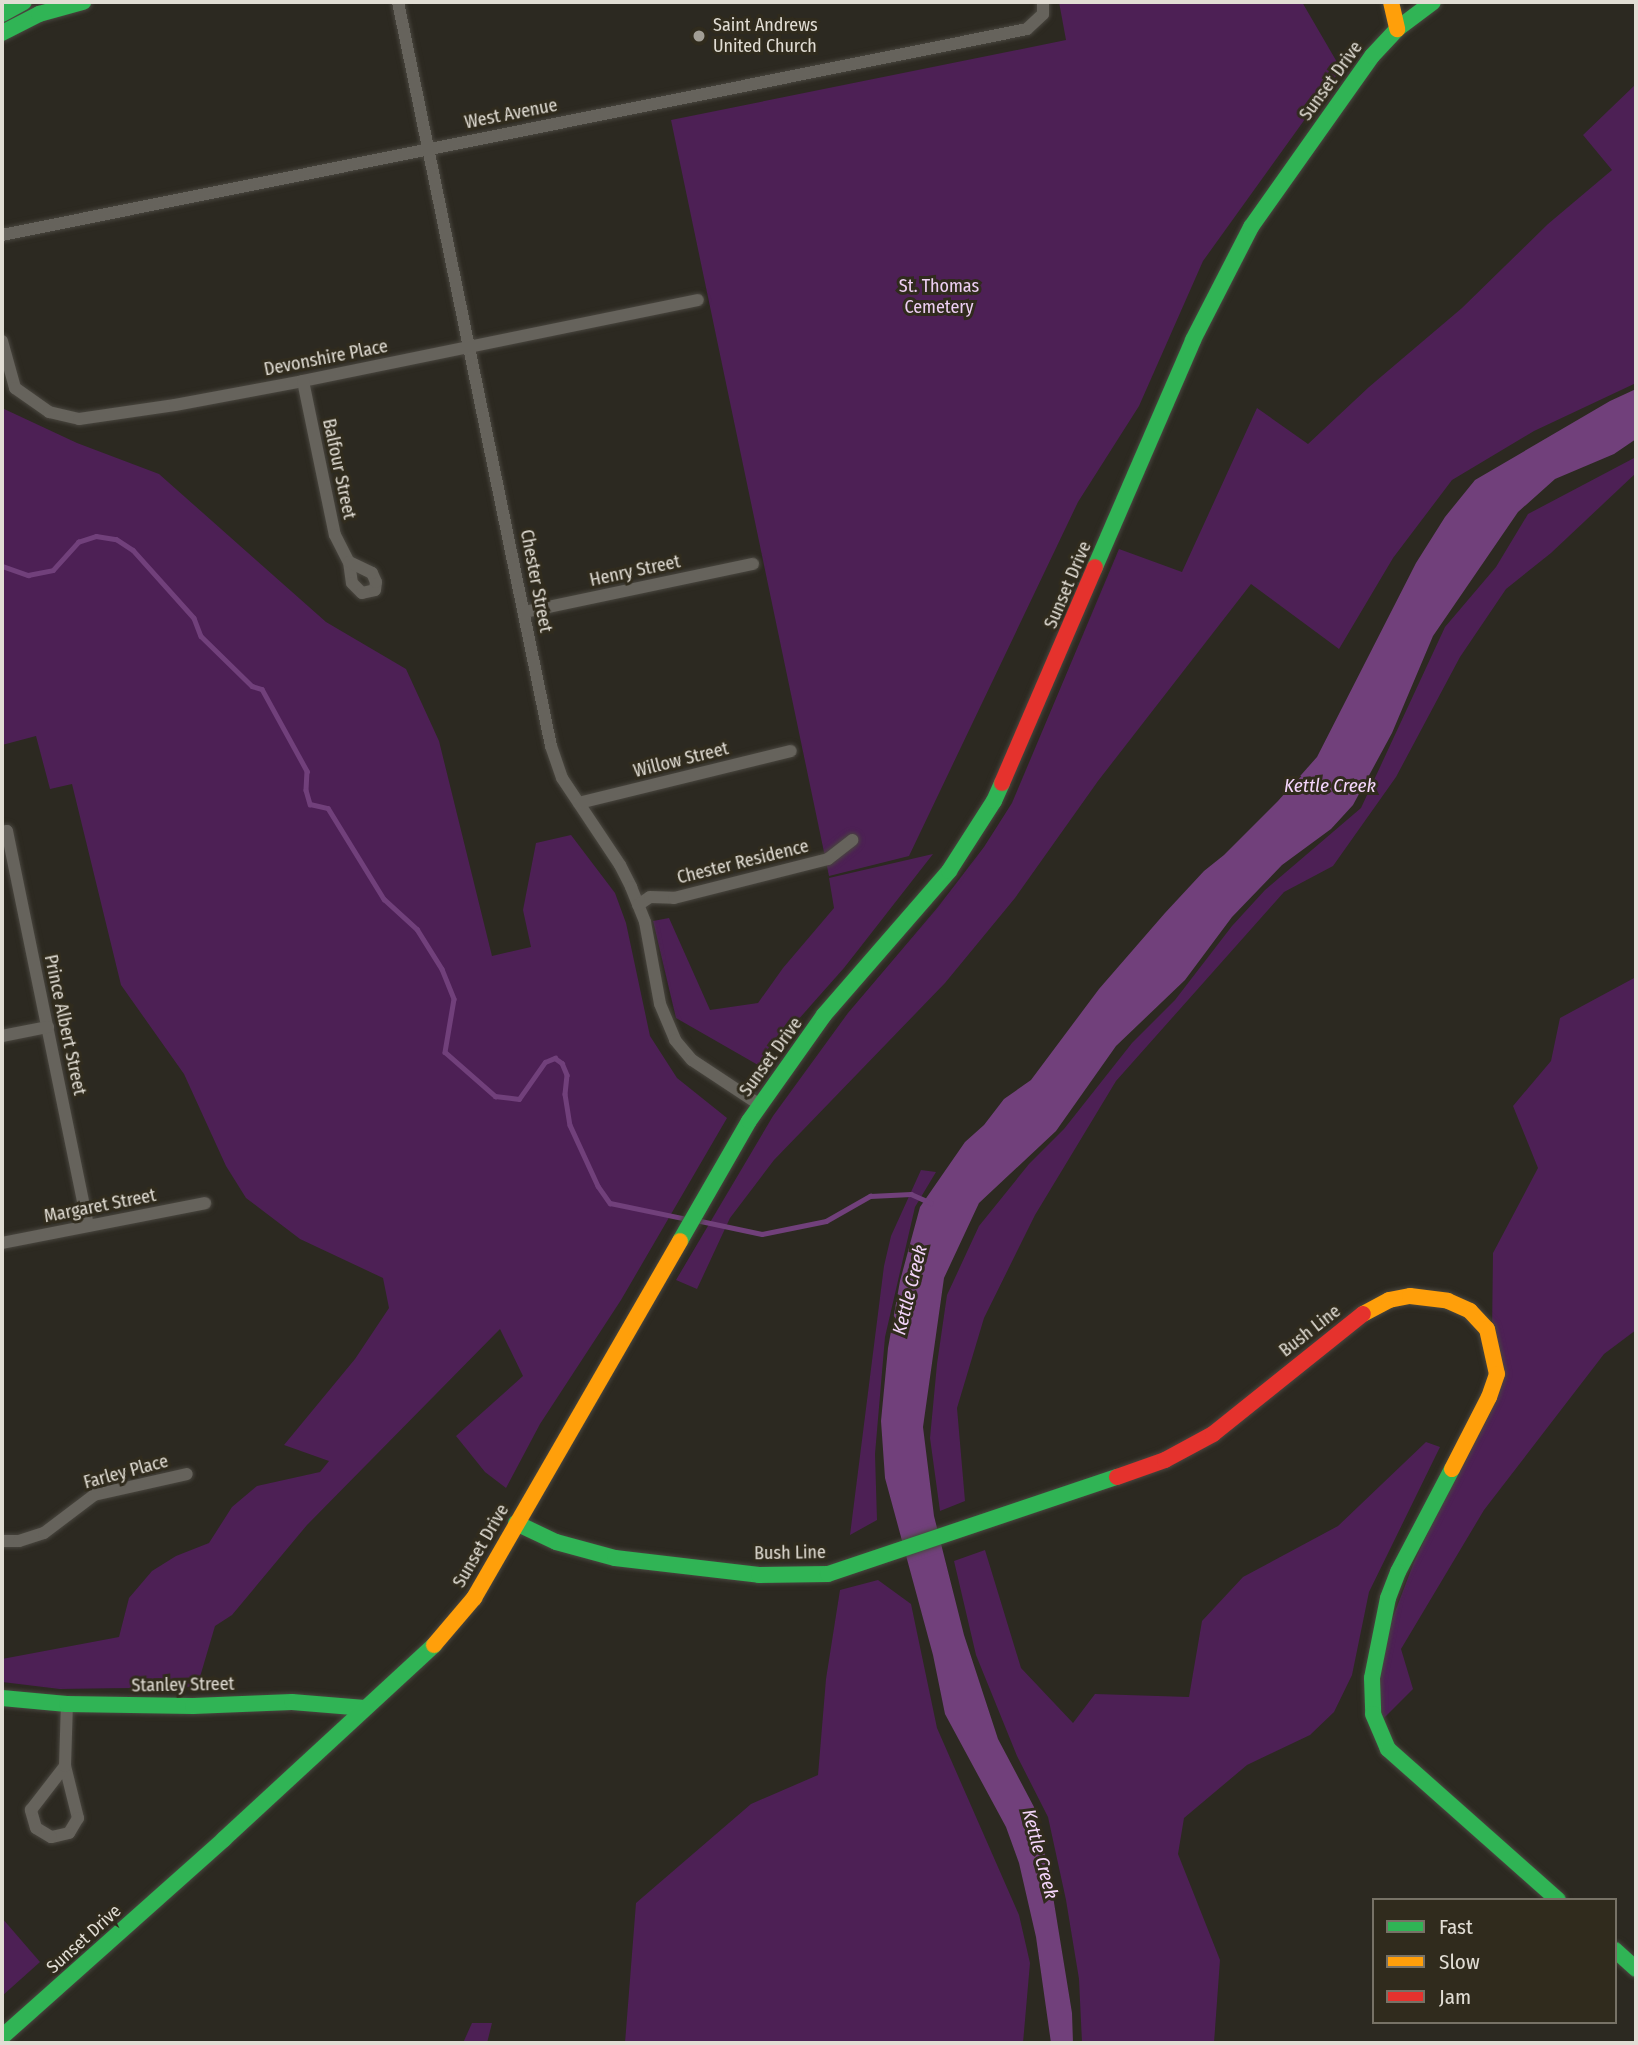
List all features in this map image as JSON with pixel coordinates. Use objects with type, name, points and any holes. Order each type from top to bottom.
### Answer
[{"type":"main road","points":[[2,14],[24,2]]},
{"type":"main road","points":[[2,33],[39,13],[83,2]]},
{"type":"main road","points":[[1391,2],[1396,29]]},
{"type":"main road","name":"Sunset Drive","points":[[2,2037],[424,1656],[460,1616],[502,1553],[516,1523],[760,1105],[824,1015],[950,871],[995,801],[1193,340],[1236,256],[1304,149],[1372,56],[1396,29],[1433,2]]},
{"type":"main road","name":"Bush Line","points":[[516,1523],[548,1540],[604,1555],[759,1575],[828,1574],[865,1564],[1165,1460],[1198,1444],[1380,1304],[1400,1297],[1421,1296],[1448,1301],[1470,1311],[1487,1329],[1496,1362],[1494,1385],[1398,1572],[1388,1598],[1372,1678],[1373,1714],[1388,1749],[1556,1898]]},
{"type":"main road","name":"Stanley Street","points":[[2,1698],[67,1704],[193,1706],[292,1702],[365,1708]]},
{"type":"main road","points":[[1617,1952],[1636,1969]]},
{"type":"street","name":"Chester Street","points":[[398,2],[551,746],[562,778],[620,865],[638,905],[645,922],[660,1004],[675,1040],[692,1060],[760,1105]]},
{"type":"street","name":"West Avenue","points":[[2,235],[1027,29],[1043,14],[1043,2]]},
{"type":"street","name":"Devonshire Place","points":[[2,341],[15,388],[48,412],[63,418],[103,418],[303,381],[698,300]]},
{"type":"street","name":"Balfour Street","points":[[303,381],[335,535],[349,562]]},
{"type":"street","name":"Henry Street","points":[[525,612],[753,564]]},
{"type":"street","name":"Willow Street","points":[[579,803],[791,751]]},
{"type":"street","name":"Prince Albert Street","points":[[4,831],[48,1027],[88,1226]]},
{"type":"street","name":"Chester Residence","points":[[638,905],[650,897],[674,898],[828,859],[852,840]]},
{"type":"street","points":[[2,1036],[48,1027]]},
{"type":"street","name":"Margaret Street","points":[[2,1243],[205,1203]]},
{"type":"street","name":"Farley Place","points":[[2,1541],[19,1541],[44,1533],[82,1501],[94,1495],[187,1474]]},
{"type":"street","points":[[65,1766],[32,1810],[36,1828],[51,1838],[69,1833],[78,1818],[65,1766],[67,1704]]},
{"type":"green space","name":"St. Thomas Cemetery","points":[[1059,2],[1302,2],[1341,69],[1203,261],[1139,406],[1078,502],[909,856],[829,876],[671,120],[1066,40]]},
{"type":"green space","points":[[1636,84],[1636,383],[1534,431],[1452,480],[1393,558],[1339,649],[1251,584],[1098,781],[1015,898],[945,983],[774,1160],[730,1218],[697,1289],[676,1280],[773,1116],[848,1013],[938,907],[984,847],[1012,803],[1119,549],[1182,572],[1257,408],[1308,444],[1369,387],[1462,308],[1548,224],[1612,170],[1583,135]]},
{"type":"green space","points":[[2,408],[77,443],[159,474],[326,622],[406,669],[439,741],[492,956],[531,947],[523,910],[536,843],[571,835],[615,893],[626,923],[650,1036],[677,1078],[727,1118],[621,1300],[540,1424],[506,1488],[485,1472],[456,1436],[523,1376],[500,1329],[307,1525],[232,1615],[215,1626],[197,1687],[60,1689],[2,1682],[2,1659],[119,1637],[129,1598],[152,1571],[176,1556],[209,1543],[232,1507],[257,1486],[320,1472],[329,1461],[284,1445],[355,1359],[389,1308],[383,1278],[300,1239],[246,1198],[226,1166],[184,1074],[121,985],[72,784],[50,789],[36,736],[2,745]]},
{"type":"green space","points":[[1636,457],[1636,473],[1551,553],[1506,589],[1460,657],[1396,777],[1333,866],[1284,892],[1116,1081],[1035,1215],[984,1318],[957,1408],[965,1501],[940,1511],[930,1438],[937,1364],[947,1295],[979,1226],[1029,1164],[1064,1129],[1132,1043],[1175,1000],[1232,926],[1265,890],[1361,808],[1445,627],[1496,567],[1528,514]]},
{"type":"green space","points":[[933,854],[844,968],[758,1065],[676,1018],[653,921],[669,918],[710,1010],[758,1003],[783,968],[834,908],[829,878]]},
{"type":"green space","points":[[1636,977],[1636,1330],[1604,1354],[1484,1510],[1401,1649],[1413,1689],[1383,1719],[1378,1693],[1385,1638],[1414,1562],[1501,1378],[1492,1333],[1493,1253],[1538,1168],[1513,1106],[1551,1061],[1560,1018]]},
{"type":"green space","points":[[921,1170],[936,1172],[915,1207],[885,1337],[875,1454],[877,1520],[850,1535],[884,1266],[891,1236]]},
{"type":"green space","points":[[1426,1442],[1440,1447],[1369,1592],[1352,1675],[1334,1712],[1310,1735],[1247,1765],[1184,1818],[1178,1854],[1220,1960],[1214,2043],[1082,2043],[1079,1979],[1048,1817],[1017,1756],[976,1655],[954,1561],[985,1550],[1021,1668],[1073,1723],[1095,1694],[1189,1697],[1202,1621],[1243,1577],[1338,1526]]},
{"type":"green space","points":[[878,1580],[911,1604],[937,1728],[1019,1915],[1030,1963],[1023,2043],[625,2043],[636,1903],[751,1804],[818,1775],[826,1679],[840,1590]]},
{"type":"green space","points":[[2,1918],[40,1962],[2,1996]]},
{"type":"green space","points":[[472,2023],[492,2023],[487,2043],[463,2043]]},
{"type":"water","name":"Kettle Creek","points":[[1636,389],[1636,439],[1614,454],[1555,479],[1518,512],[1433,636],[1392,733],[1353,805],[1331,829],[1282,865],[1232,917],[1185,980],[1116,1046],[1056,1131],[979,1203],[944,1278],[923,1427],[934,1516],[964,1635],[998,1739],[1034,1807],[1050,1878],[1072,2013],[1073,2043],[1051,2043],[1036,1937],[1019,1863],[1006,1827],[945,1714],[933,1655],[885,1478],[881,1421],[888,1348],[900,1281],[920,1207],[965,1142],[984,1125],[1004,1099],[1031,1080],[1099,989],[1165,913],[1204,871],[1224,855],[1278,801],[1317,757],[1416,563],[1445,517],[1475,480],[1610,401]]},
{"type":"waterway","points":[[2,566],[28,575],[53,570],[78,542],[96,536],[116,539],[133,550],[194,618],[201,636],[252,686],[262,689],[307,771],[306,790],[310,804],[328,808],[384,899],[417,929],[442,969],[454,999],[445,1052],[495,1096],[519,1099],[545,1062],[555,1058],[562,1063],[567,1075],[565,1094],[570,1125],[598,1186],[610,1203],[687,1219]]},
{"type":"waterway","points":[[696,1220],[762,1234],[826,1221],[870,1196],[911,1194],[931,1203]]},
{"type":"traffic: fast","points":[[2,14],[24,2]]},
{"type":"traffic: fast","points":[[2,33],[39,14],[83,2]]},
{"type":"traffic: fast","points":[[1095,567],[1193,340],[1251,227],[1372,56],[1397,29],[1433,2]]},
{"type":"traffic: fast","points":[[680,1241],[749,1121],[824,1015],[949,871],[994,801],[1002,783]]},
{"type":"traffic: fast","points":[[1452,1469],[1398,1572],[1388,1598],[1372,1678],[1373,1714],[1388,1749],[1556,1898]]},
{"type":"traffic: fast","points":[[516,1523],[556,1542],[615,1558],[759,1575],[828,1574],[1117,1477]]},
{"type":"traffic: fast","points":[[2,2037],[224,1839],[434,1645]]},
{"type":"traffic: fast","points":[[2,1698],[67,1704],[193,1706],[292,1702],[365,1708]]},
{"type":"traffic: fast","points":[[1617,1952],[1636,1969]]},
{"type":"traffic: slow","points":[[1391,2],[1397,29]]},
{"type":"traffic: slow","points":[[434,1645],[474,1598],[680,1241]]},
{"type":"traffic: slow","points":[[1363,1314],[1389,1300],[1410,1296],[1448,1301],[1470,1311],[1487,1329],[1497,1374],[1489,1397],[1452,1469]]},
{"type":"traffic: jam","points":[[1002,783],[1095,567]]},
{"type":"traffic: jam","points":[[1117,1477],[1165,1460],[1213,1434],[1363,1314]]},
{"type":"place","name":"Saint Andrews United Church","points":[[699,36]]}]
